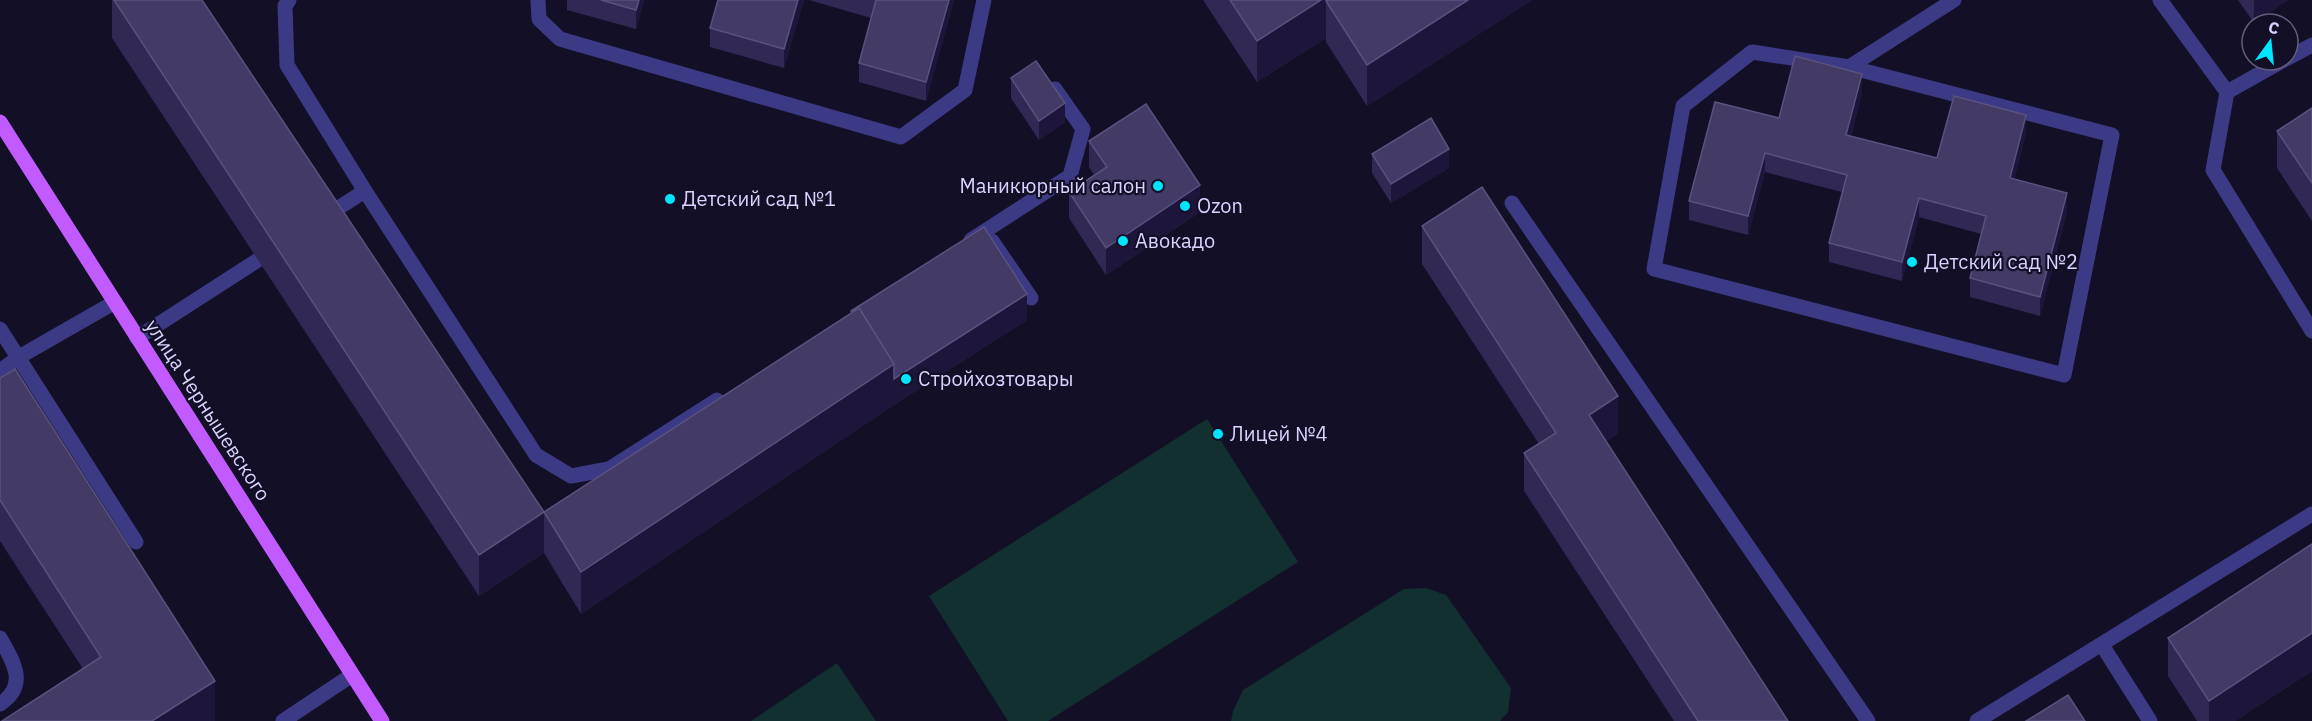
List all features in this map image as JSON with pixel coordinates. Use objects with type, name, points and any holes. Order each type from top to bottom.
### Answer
[{"type":"main road","name":"улица Чернышевского","points":[[0,123],[382,721]]},
{"type":"lane","points":[[289,0],[285,6],[287,65],[365,191],[536,455],[571,476],[609,469],[728,394]]},
{"type":"lane","points":[[538,0],[539,19],[560,39],[902,137],[966,90],[984,0]]},
{"type":"lane","points":[[1849,67],[2112,135],[2064,375],[1654,269],[1683,106],[1752,52],[1849,67],[1954,0]]},
{"type":"lane","points":[[2160,0],[2227,92],[2213,170],[2312,331]]},
{"type":"lane","points":[[2227,92],[2263,72]]},
{"type":"lane","points":[[956,250],[1070,176],[1083,129],[1050,81]]},
{"type":"lane","points":[[322,219],[365,191]]},
{"type":"lane","points":[[1512,203],[1868,721]]},
{"type":"lane","points":[[985,231],[1031,298]]},
{"type":"lane","points":[[137,338],[258,260]]},
{"type":"lane","points":[[0,371],[19,357],[115,302]]},
{"type":"lane","points":[[0,329],[136,542]]},
{"type":"lane","points":[[1977,721],[2312,514]]},
{"type":"lane","points":[[0,638],[14,661],[17,680],[9,698],[0,704]]},
{"type":"lane","points":[[2102,645],[2150,721]]},
{"type":"lane","points":[[283,721],[352,675]]},
{"type":"green space","points":[[1207,419],[1298,562],[1048,721],[1008,721],[929,596]]},
{"type":"green space","points":[[1426,588],[1446,595],[1511,688],[1508,712],[1500,721],[1231,721],[1243,690],[1404,589]]},
{"type":"green space","points":[[837,663],[876,721],[751,721]]},
{"type":"building","points":[[114,0],[202,0],[544,512],[479,555]]},
{"type":"building","points":[[601,0],[639,0],[636,10]]},
{"type":"building","points":[[718,0],[798,0],[784,49],[710,28]]},
{"type":"building","points":[[876,0],[949,0],[926,82],[859,63]]},
{"type":"building","points":[[1230,0],[1321,0],[1257,41]]},
{"type":"building","points":[[1468,0],[1367,65],[1326,1]]},
{"type":"building","points":[[1795,56],[1862,74],[1846,135],[1937,158],[1954,96],[2026,115],[2010,178],[2067,193],[2040,297],[1970,278],[1986,216],[1919,198],[1902,262],[1829,243],[1847,175],[1765,153],[1748,216],[1689,201],[1715,102],[1779,118]]},
{"type":"building","points":[[1036,61],[1065,103],[1039,121],[1011,78]]},
{"type":"building","points":[[1146,104],[1200,185],[1106,248],[1069,192],[1107,167],[1089,141]]},
{"type":"building","points":[[2312,108],[2312,183],[2277,131]]},
{"type":"building","points":[[1431,118],[1449,149],[1391,184],[1372,154]]},
{"type":"building","points":[[1482,187],[1618,396],[1589,415],[1788,721],[1698,721],[1524,453],[1556,433],[1422,226]]},
{"type":"building","points":[[984,227],[1027,294],[894,379],[894,364],[859,308],[851,311]]},
{"type":"building","points":[[859,308],[894,364],[581,572],[544,512]]},
{"type":"building","points":[[15,369],[215,681],[152,721],[2,721],[101,657],[0,500],[0,378]]},
{"type":"building","points":[[2312,544],[2312,633],[2209,701],[2168,638]]},
{"type":"building","points":[[2068,695],[2085,721],[2026,721]]},
{"type":"place","name":"Маникюрный салон","points":[[1158,186]]},
{"type":"place","name":"Детский сад №1","points":[[670,199]]},
{"type":"place","name":"Ozon","points":[[1185,206]]},
{"type":"place","name":"Авокадо","points":[[1123,241]]},
{"type":"place","name":"Детский сад №2","points":[[1912,262]]},
{"type":"place","name":"Стройхозтовары","points":[[906,379]]},
{"type":"place","name":"Лицей №4","points":[[1218,434]]}]
